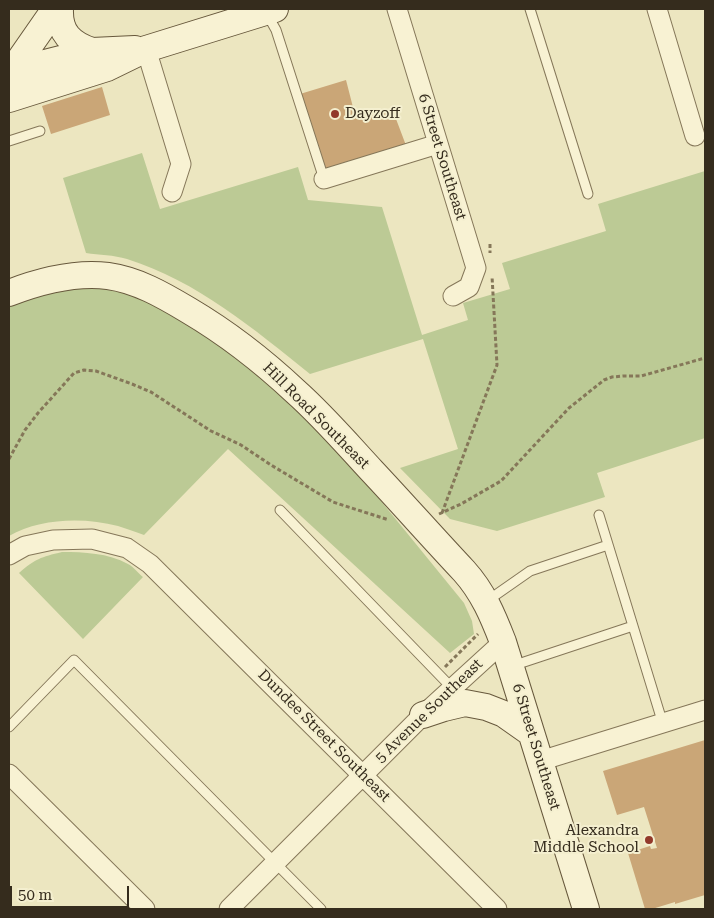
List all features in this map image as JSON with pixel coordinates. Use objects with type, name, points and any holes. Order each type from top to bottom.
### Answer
[{"type":"street","points":[[9,73],[55,9]]},
{"type":"street","points":[[60,9],[62,26],[66,35],[72,42],[92,51]]},
{"type":"street","name":"6 Street Southeast","points":[[397,9],[476,268],[469,287],[453,296]]},
{"type":"street","points":[[657,9],[700,136]]},
{"type":"street","points":[[9,100],[106,68],[146,49],[269,10]]},
{"type":"street","points":[[9,73],[92,51],[146,49]]},
{"type":"street","points":[[146,49],[181,164],[172,192]]},
{"type":"street","points":[[324,180],[438,144]]},
{"type":"street","name":"Hill Road Southeast","points":[[9,293],[27,286],[78,275],[108,276],[128,280],[153,290],[205,320],[233,339],[260,359],[325,420],[471,578],[486,601],[503,642]]},
{"type":"street","name":"Dundee Street Southeast","points":[[9,555],[25,546],[53,540],[92,539],[127,548],[150,564],[497,909]]},
{"type":"street","name":"6 Street Southeast","points":[[503,642],[586,909]]},
{"type":"street","name":"5 Avenue Southeast","points":[[230,909],[423,715],[503,642]]},
{"type":"street","points":[[423,715],[465,703],[472,704],[504,714],[531,733]]},
{"type":"street","points":[[540,762],[705,710]]},
{"type":"street","points":[[9,774],[145,909]]},
{"type":"lane","points":[[530,9],[588,194]]},
{"type":"lane","points":[[269,10],[324,180]]},
{"type":"lane","points":[[9,142],[40,131]]},
{"type":"lane","points":[[280,510],[452,688]]},
{"type":"lane","points":[[599,515],[663,724]]},
{"type":"lane","points":[[486,601],[530,571],[608,545]]},
{"type":"lane","points":[[511,666],[633,626]]},
{"type":"lane","points":[[9,727],[74,660],[321,909]]},
{"type":"path","points":[[490,244],[490,253]]},
{"type":"path","points":[[441,513],[496,365],[491,272]]},
{"type":"path","points":[[436,515],[461,504],[501,480],[568,408],[604,380],[612,377],[641,376],[705,358]]},
{"type":"path","points":[[9,459],[38,413],[74,373],[84,370],[96,371],[150,392],[211,431],[241,445],[333,502],[396,522]]},
{"type":"path","points":[[438,674],[479,632]]},
{"type":"green space","points":[[142,153],[160,209],[298,167],[308,200],[382,207],[422,335],[468,320],[463,303],[510,289],[502,263],[606,231],[598,204],[705,171],[705,438],[597,473],[605,497],[497,531],[450,519],[400,468],[458,449],[423,339],[310,374],[224,308],[177,280],[153,268],[127,259],[86,253],[63,178]]},
{"type":"green space","points":[[95,287],[138,296],[169,311],[221,345],[259,373],[341,452],[464,603],[472,621],[474,634],[450,653],[228,449],[144,535],[105,523],[77,520],[34,526],[9,536],[9,306],[39,295],[71,288]]},
{"type":"green space","points":[[62,552],[112,557],[130,565],[143,577],[83,639],[19,573],[39,559]]},
{"type":"building","points":[[346,80],[356,119],[393,111],[407,148],[326,174],[300,94]]},
{"type":"building","points":[[102,87],[110,115],[51,134],[42,106]]},
{"type":"building","name":"Alexandra Middle School","points":[[705,740],[705,895],[675,904],[675,902],[652,909],[645,909],[628,853],[650,846],[651,849],[657,848],[644,807],[617,815],[603,771]]},
{"type":"place","name":"Dayzoff","points":[[335,114]]},
{"type":"place","name":"Alexandra Middle School","points":[[649,840]]}]
